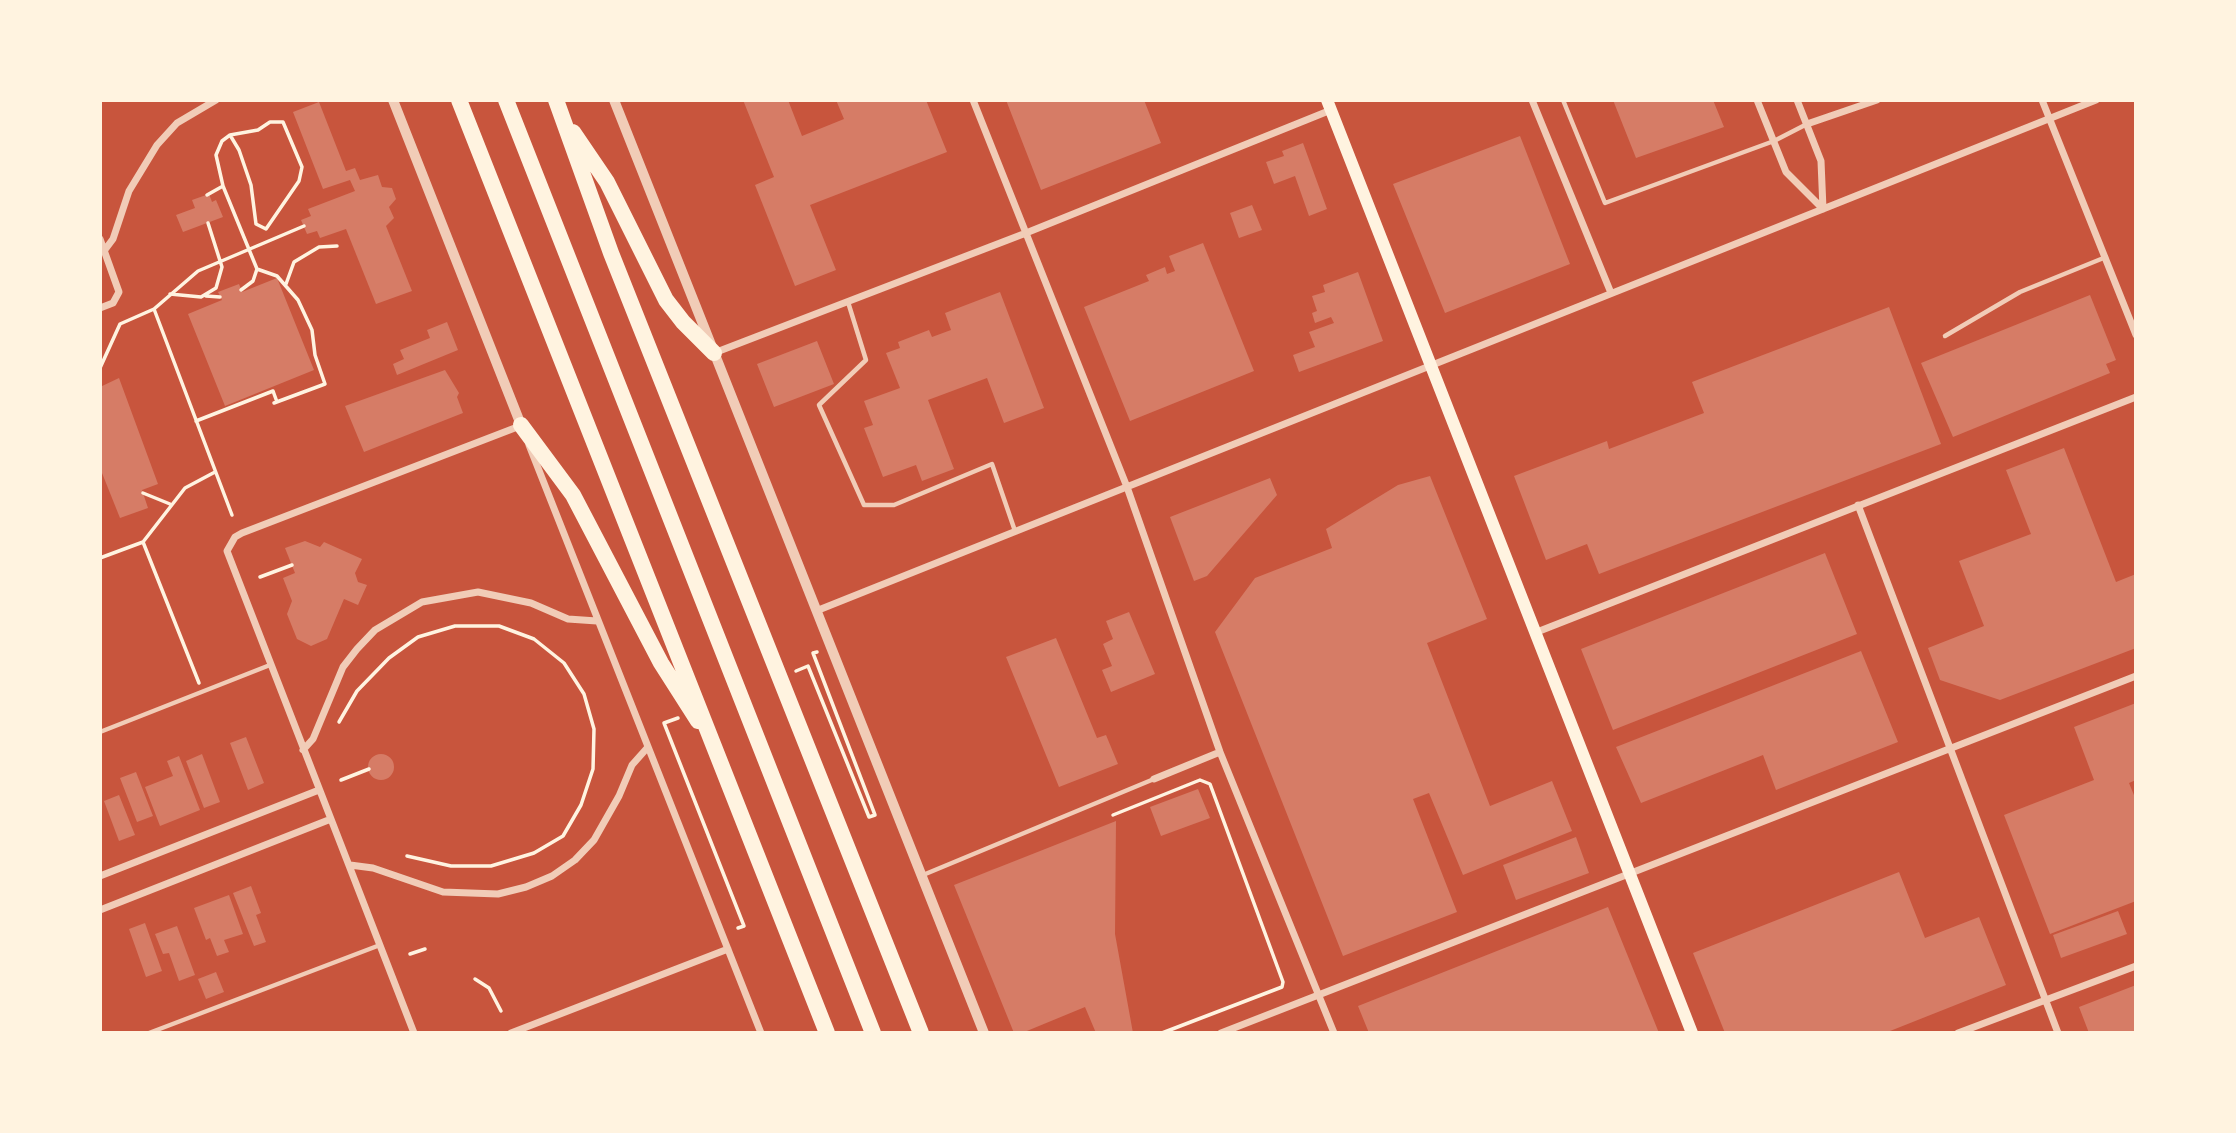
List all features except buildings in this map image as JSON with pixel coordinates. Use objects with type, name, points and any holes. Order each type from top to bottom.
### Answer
[{"type":"highway","points":[[459,100],[827,1033]]},
{"type":"highway","points":[[506,100],[873,1033]]},
{"type":"highway","points":[[556,100],[611,253],[920,1033]]},
{"type":"highway","points":[[566,124],[607,182],[666,299],[683,322],[714,353]]},
{"type":"highway","points":[[521,425],[573,495],[661,663],[712,740]]},
{"type":"main road","points":[[1329,105],[1433,365],[1692,1033]]},
{"type":"street","points":[[104,251],[114,239],[129,191],[157,145],[177,123],[216,100]]},
{"type":"street","points":[[393,100],[761,1033]]},
{"type":"street","points":[[973,100],[1127,487],[1220,752],[1334,1033]]},
{"type":"street","points":[[1532,100],[1611,293]]},
{"type":"street","points":[[1757,100],[1786,172],[1823,209]]},
{"type":"street","points":[[1797,100],[1821,162],[1823,209]]},
{"type":"street","points":[[1807,124],[1877,100]]},
{"type":"street","points":[[2042,100],[2136,335]]},
{"type":"street","points":[[817,611],[2096,100]]},
{"type":"street","points":[[618,101],[714,353],[984,1033]]},
{"type":"street","points":[[714,353],[1026,233],[1329,105]]},
{"type":"street","points":[[100,239],[118,286],[118,299],[100,308]]},
{"type":"street","points":[[1536,632],[2136,397]]},
{"type":"street","points":[[414,1033],[228,558],[228,551],[235,537],[521,425]]},
{"type":"street","points":[[1858,505],[2058,1033]]},
{"type":"street","points":[[303,750],[313,739],[343,667],[357,649],[374,630],[422,602],[478,592],[531,603],[568,619],[597,621]]},
{"type":"street","points":[[1221,1033],[2136,676]]},
{"type":"street","points":[[350,865],[373,867],[443,892],[498,894],[526,887],[552,876],[575,860],[594,840],[619,796],[632,765],[648,747]]},
{"type":"street","points":[[1154,779],[1220,752]]},
{"type":"street","points":[[100,876],[319,790]]},
{"type":"street","points":[[100,910],[331,819]]},
{"type":"street","points":[[510,1033],[728,949]]},
{"type":"street","points":[[1958,1033],[2136,967]]},
{"type":"lane","points":[[1563,100],[1605,203],[1773,141],[1807,124]]},
{"type":"lane","points":[[1945,336],[2020,292],[2106,257]]},
{"type":"lane","points":[[848,301],[866,360],[819,405],[864,505],[894,505],[992,464],[1015,532]]},
{"type":"lane","points":[[100,732],[270,665]]},
{"type":"lane","points":[[923,875],[1154,779]]},
{"type":"lane","points":[[149,1033],[381,945]]},
{"type":"path","points":[[230,135],[239,150],[251,185],[256,224],[266,229],[299,181],[302,167],[283,122],[277,120],[258,130],[230,135],[222,141],[216,155],[223,186],[257,269],[253,281],[241,290]]},
{"type":"path","points":[[207,195],[223,186]]},
{"type":"path","points":[[206,296],[219,281],[222,259],[208,223]]},
{"type":"path","points":[[100,368],[120,324],[154,309],[198,271],[304,226]]},
{"type":"path","points":[[286,284],[294,262],[319,247],[337,246]]},
{"type":"path","points":[[196,421],[273,391],[275,402],[325,384],[315,355],[312,330],[298,300],[277,276],[257,269]]},
{"type":"path","points":[[170,294],[220,297]]},
{"type":"path","points":[[154,309],[232,515]]},
{"type":"path","points":[[100,558],[143,542],[170,504],[196,480],[215,472]]},
{"type":"path","points":[[143,494],[170,504]]},
{"type":"path","points":[[143,542],[203,692]]},
{"type":"path","points":[[260,577],[292,565]]},
{"type":"path","points":[[339,722],[357,691],[389,658],[418,636],[456,626],[499,626],[534,639],[564,663],[584,694],[594,729],[594,761],[581,805],[564,836],[534,853],[491,866],[451,866],[407,856]]},
{"type":"path","points":[[808,666],[869,817],[875,814],[813,653],[818,651]]},
{"type":"path","points":[[664,723],[744,926],[738,928]]},
{"type":"path","points":[[341,780],[369,769]]},
{"type":"path","points":[[1113,815],[1200,780],[1210,785],[1283,982],[1282,987],[1162,1033]]},
{"type":"path","points":[[410,954],[425,949]]},
{"type":"path","points":[[475,979],[489,988],[500,1011]]}]
